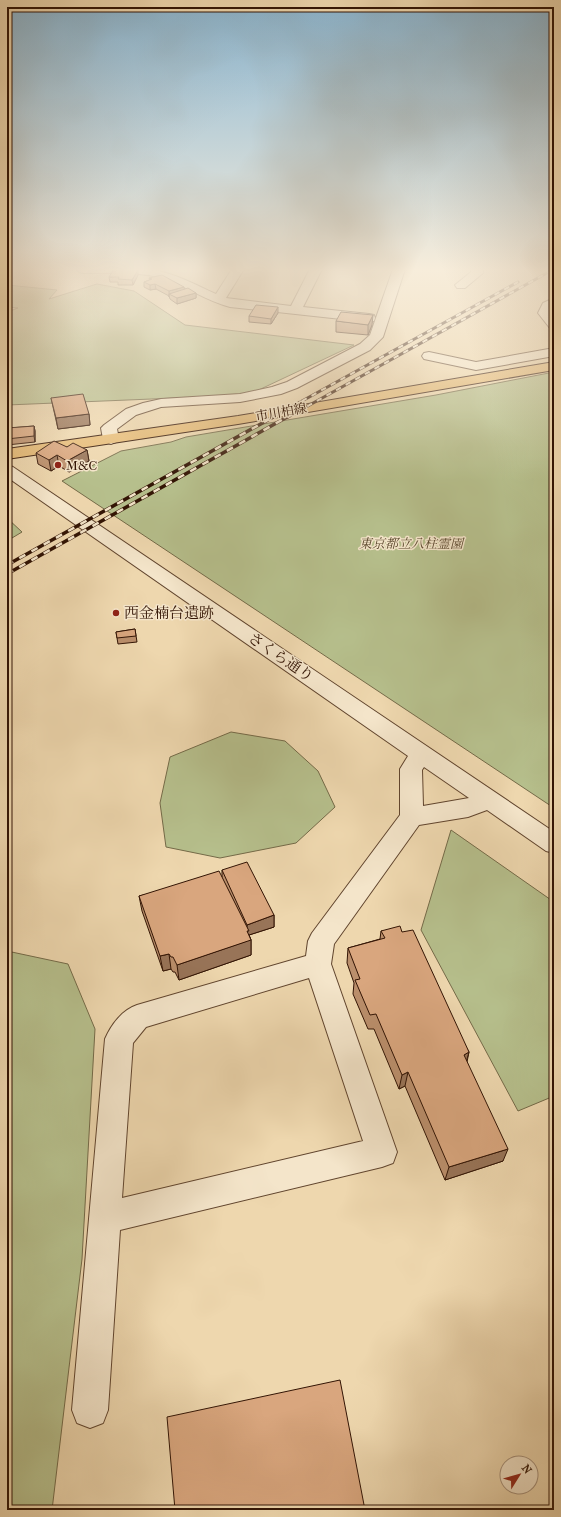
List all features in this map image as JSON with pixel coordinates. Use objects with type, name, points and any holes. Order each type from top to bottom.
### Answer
[{"type":"main road","name":"市川柏線","points":[[7,454],[238,420],[554,366]]},
{"type":"street","points":[[111,439],[109,428],[131,412],[143,407],[161,403],[240,398],[276,391],[292,385],[365,347],[374,340]]},
{"type":"street","points":[[429,356],[476,366],[554,352]]},
{"type":"street","name":"さくら通り","points":[[7,470],[554,844]]},
{"type":"street","points":[[106,1218],[382,1152],[318,964],[322,940],[412,817],[411,769],[422,753]]},
{"type":"street","points":[[412,817],[468,808],[489,799]]},
{"type":"street","points":[[90,1410],[119,1039],[137,1017],[318,964]]},
{"type":"green space","points":[[7,340],[310,340],[354,345],[248,395],[7,405]]},
{"type":"green space","name":"東京都立八柱霊園","points":[[554,372],[554,808],[62,481],[121,451],[171,442],[186,437],[436,395]]},
{"type":"green space","points":[[7,518],[22,532],[7,541]]},
{"type":"green space","points":[[231,732],[285,741],[318,771],[335,807],[296,843],[220,858],[166,847],[160,803],[170,757]]},
{"type":"green space","points":[[451,830],[554,902],[554,1096],[518,1111],[421,930]]},
{"type":"green space","points":[[7,951],[68,964],[95,1029],[82,1259],[52,1510],[7,1510]]},
{"type":"building","points":[[83,394],[89,414],[56,418],[51,398]]},
{"type":"building","points":[[34,426],[34,436],[7,439],[7,428]]},
{"type":"building","points":[[54,441],[67,447],[73,443],[87,450],[67,461],[57,455],[49,460],[36,453]]},
{"type":"building","points":[[135,629],[136,636],[117,638],[116,632]]},
{"type":"building","points":[[247,862],[274,915],[247,925],[222,870]]},
{"type":"building","points":[[219,871],[249,931],[247,931],[251,940],[177,965],[173,957],[169,954],[160,956],[139,896]]},
{"type":"building","points":[[400,926],[402,932],[413,930],[469,1052],[464,1055],[508,1149],[449,1167],[408,1072],[402,1075],[376,1014],[370,1015],[355,980],[360,979],[348,948],[385,938],[381,931]]},
{"type":"building","points":[[340,1380],[365,1510],[175,1510],[167,1417]]},
{"type":"railway","points":[[273,417],[413,340]]},
{"type":"railway","points":[[288,417],[427,340]]},
{"type":"railway","points":[[7,565],[275,416]]},
{"type":"railway","points":[[7,574],[289,416]]},
{"type":"place","name":"M&C","points":[[58,465]]},
{"type":"place","name":"西金楠台遺跡","points":[[116,613]]}]
